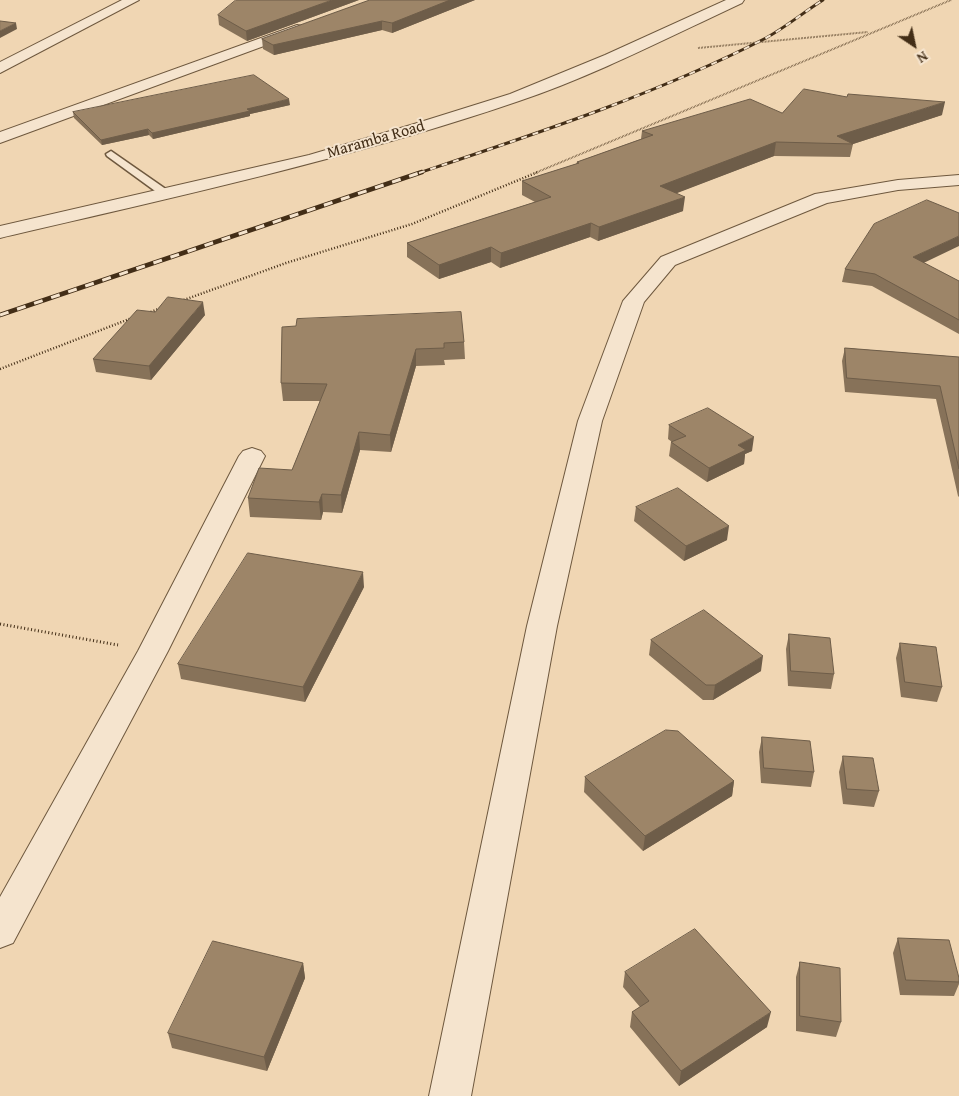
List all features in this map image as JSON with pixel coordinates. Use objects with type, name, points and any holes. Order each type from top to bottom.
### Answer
[{"type":"street","points":[[0,68],[132,0]]},
{"type":"street","name":"Maramba Road","points":[[0,232],[313,159],[516,97],[610,58],[737,0]]},
{"type":"street","points":[[2,137],[312,23]]},
{"type":"street","points":[[0,54],[22,56]]},
{"type":"street","points":[[450,1096],[542,626],[590,421],[634,301],[668,261],[822,198],[898,185],[959,180]]},
{"type":"street","points":[[0,932],[153,651],[252,456]]},
{"type":"lane","points":[[110,154],[166,194]]},
{"type":"path","points":[[178,302],[286,263],[420,220],[951,0]]},
{"type":"path","points":[[697,49],[871,32]]},
{"type":"path","points":[[142,315],[169,305]]},
{"type":"path","points":[[0,369],[132,318]]},
{"type":"path","points":[[0,624],[153,651]]},
{"type":"building","points":[[236,0],[332,0],[246,31],[218,15]]},
{"type":"building","points":[[370,0],[450,0],[392,23],[382,21],[273,45],[262,39]]},
{"type":"building","points":[[0,21],[16,23],[0,31]]},
{"type":"building","points":[[254,75],[289,99],[247,109],[250,111],[152,133],[148,129],[101,140],[73,112]]},
{"type":"building","points":[[804,89],[847,97],[848,94],[945,102],[837,136],[853,144],[776,142],[660,186],[685,197],[599,227],[591,223],[501,253],[491,247],[439,265],[407,243],[551,197],[522,181],[579,163],[577,162],[653,135],[642,131],[750,99],[782,113]]},
{"type":"building","points":[[927,200],[959,213],[959,236],[913,257],[959,281],[959,320],[875,274],[845,269],[874,224]]},
{"type":"building","points":[[168,297],[203,302],[149,366],[93,359],[137,310],[155,312]]},
{"type":"building","points":[[461,312],[464,342],[444,343],[444,348],[416,349],[390,435],[359,432],[341,495],[322,494],[319,502],[248,498],[259,468],[292,470],[327,384],[281,383],[282,327],[296,326],[297,319]]},
{"type":"building","points":[[845,348],[959,357],[959,469],[940,386],[847,378]]},
{"type":"building","points":[[708,408],[754,437],[738,445],[746,450],[709,468],[671,442],[686,436],[669,425]]},
{"type":"building","points":[[678,488],[729,526],[686,546],[636,507]]},
{"type":"building","points":[[248,553],[363,572],[303,687],[178,664]]},
{"type":"building","points":[[704,610],[763,656],[715,685],[706,685],[651,640]]},
{"type":"building","points":[[789,634],[830,638],[834,674],[791,671]]},
{"type":"building","points":[[900,643],[936,647],[942,687],[905,682]]},
{"type":"building","points":[[666,730],[678,731],[734,781],[645,836],[585,777]]},
{"type":"building","points":[[762,737],[810,741],[814,772],[764,768]]},
{"type":"building","points":[[843,756],[873,758],[879,791],[847,789]]},
{"type":"building","points":[[695,929],[771,1012],[681,1071],[632,1012],[649,1001],[625,972]]},
{"type":"building","points":[[898,938],[949,940],[959,982],[906,980]]},
{"type":"building","points":[[213,941],[303,963],[264,1057],[168,1033]]},
{"type":"building","points":[[800,962],[840,968],[841,1022],[800,1016]]},
{"type":"railway","points":[[419,173],[595,112],[682,77],[766,38],[823,0]]},
{"type":"railway","points":[[0,315],[422,172]]}]
